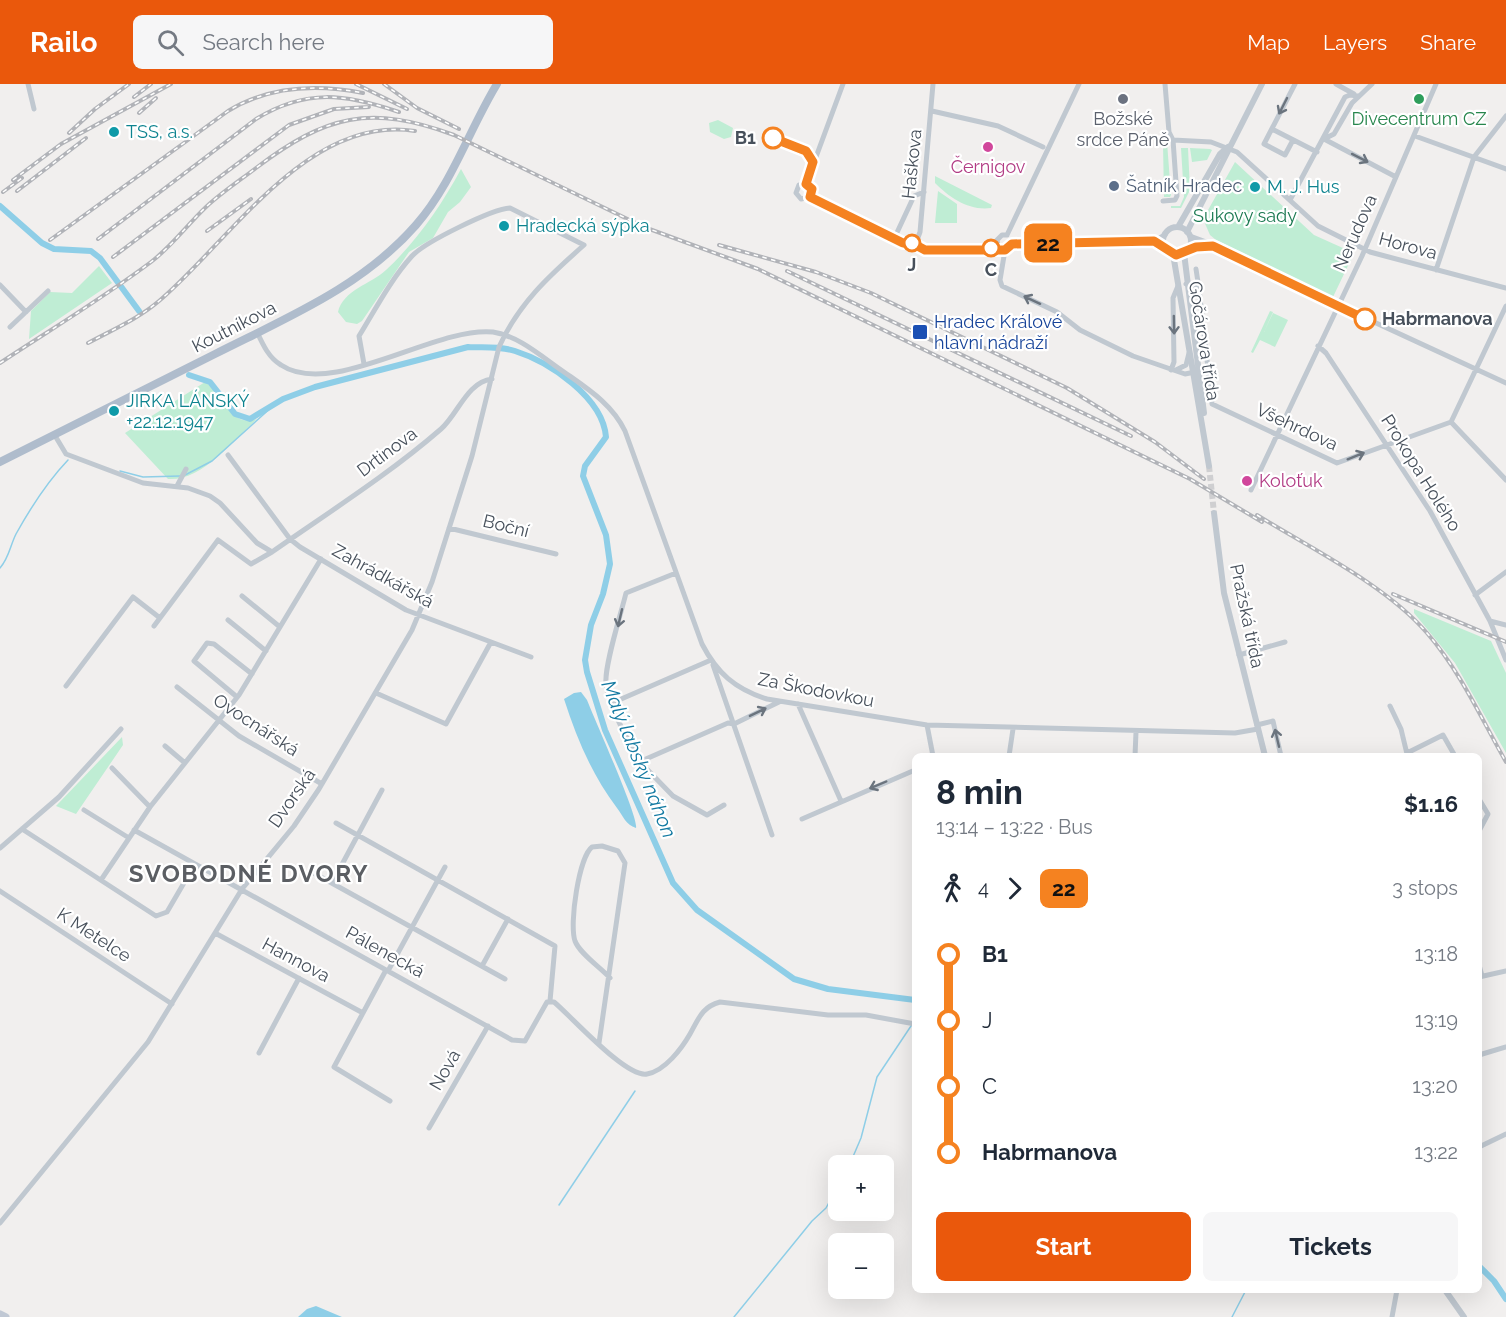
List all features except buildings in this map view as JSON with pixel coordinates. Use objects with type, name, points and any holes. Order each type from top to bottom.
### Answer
[{"type":"main road","name":"Koutníkova","points":[[0,462],[316,303],[367,270],[418,224],[448,178],[497,84]]},
{"type":"main road","points":[[0,1314],[6,1317]]},
{"type":"street","points":[[28,84],[34,109]]},
{"type":"street","points":[[806,184],[812,189],[810,197],[804,200],[797,196],[797,188],[806,184],[843,84]]},
{"type":"street","name":"Haškova","points":[[894,239],[912,243],[919,237],[933,84]]},
{"type":"street","points":[[1007,236],[1079,84]]},
{"type":"street","points":[[1163,201],[1174,200],[1177,196],[1173,140],[1169,132],[1165,84]]},
{"type":"street","points":[[1293,140],[1285,155],[1264,144],[1295,84]]},
{"type":"street","points":[[1336,84],[1358,96]]},
{"type":"street","points":[[1290,200],[1346,97],[1358,96],[1372,84]]},
{"type":"street","name":"Nerudova","points":[[1251,490],[1364,249],[1436,84]]},
{"type":"street","points":[[1186,251],[1189,234],[1259,85]]},
{"type":"street","points":[[932,111],[998,126],[1043,147]]},
{"type":"street","points":[[1436,270],[1474,157],[1506,116]]},
{"type":"street","points":[[1272,129],[1317,152]]},
{"type":"street","points":[[1415,136],[1506,169]]},
{"type":"street","points":[[1324,139],[1396,177]]},
{"type":"street","points":[[1173,140],[1211,142],[1228,147]]},
{"type":"street","points":[[1179,227],[1220,154],[1228,147]]},
{"type":"street","name":"Horova","points":[[1228,147],[1239,153],[1318,226],[1364,249],[1506,288]]},
{"type":"street","points":[[810,197],[894,239],[914,196],[924,192]]},
{"type":"street","points":[[364,364],[358,336],[411,257],[457,229],[501,209],[510,208],[584,245],[537,287],[505,335]]},
{"type":"street","points":[[1198,365],[1194,374],[1173,370],[1133,356],[1080,330],[1061,315],[1002,286],[1000,280],[1005,250],[1012,244],[1154,241],[1172,228],[1179,227],[1213,246],[1338,306],[1506,383]]},
{"type":"street","points":[[1164,246],[1165,235]]},
{"type":"street","points":[[1005,250],[998,246],[997,240],[1000,236],[1007,236]]},
{"type":"street","points":[[1007,236],[1012,244]]},
{"type":"street","points":[[1154,241],[1173,254],[1213,246]]},
{"type":"street","name":"Gočárova třída","points":[[1186,251],[1183,283],[1189,344],[1209,466]]},
{"type":"street","name":"Gočárova třída","points":[[1173,254],[1183,283],[1198,365],[1204,432]]},
{"type":"street","name":"Gočárova třída","points":[[1196,269],[1212,405]]},
{"type":"street","points":[[1173,370],[1173,298],[1183,283]]},
{"type":"street","name":"Gočárova třída","points":[[1183,283],[1199,289]]},
{"type":"street","points":[[0,285],[26,312]]},
{"type":"street","points":[[10,327],[48,291]]},
{"type":"street","points":[[1506,306],[1451,422],[1506,480]]},
{"type":"street","name":"Za Škodovkou","points":[[257,332],[272,358],[289,369],[303,373],[328,372],[385,360],[455,335],[477,332],[505,335],[518,341],[587,388],[614,410],[631,445],[676,573],[712,663],[745,692],[781,701],[927,725],[1235,733],[1258,727]]},
{"type":"street","name":"Dvorská","points":[[0,1223],[129,1068],[172,1004],[242,889],[294,826],[322,784],[376,693],[418,616],[449,528],[485,412],[499,347],[505,335]]},
{"type":"street","points":[[1173,370],[1187,363],[1189,344]]},
{"type":"street","name":"Prokopa Holého","points":[[1318,346],[1326,353],[1430,511],[1490,621],[1506,660]]},
{"type":"street","name":"Drtinova","points":[[290,539],[421,447],[446,425],[474,387],[484,380],[492,379]]},
{"type":"street","name":"Všehrdova","points":[[1212,405],[1337,463],[1451,422]]},
{"type":"street","points":[[54,435],[66,454],[143,483],[177,486],[215,499],[257,543],[272,552]]},
{"type":"street","name":"Zahrádkářská","points":[[228,455],[290,539],[418,616],[531,657]]},
{"type":"street","points":[[177,486],[186,469]]},
{"type":"street","name":"Pražská třída","points":[[1214,513],[1224,593],[1264,753]]},
{"type":"street","name":"Boční","points":[[449,528],[556,555]]},
{"type":"street","points":[[154,626],[215,539],[251,564],[290,539]]},
{"type":"street","points":[[101,880],[150,807],[237,698],[321,559]]},
{"type":"street","points":[[1475,595],[1506,572]]},
{"type":"street","points":[[676,573],[626,593],[606,683],[612,703],[639,762],[665,789],[707,815],[724,805]]},
{"type":"street","points":[[242,596],[280,627]]},
{"type":"street","points":[[66,686],[133,597],[160,618]]},
{"type":"street","points":[[228,620],[266,651]]},
{"type":"street","points":[[1490,621],[1506,625]]},
{"type":"street","points":[[376,693],[446,724],[491,642]]},
{"type":"street","points":[[1239,655],[1285,642]]},
{"type":"street","points":[[237,698],[194,661],[207,643],[214,644],[252,674]]},
{"type":"street","points":[[612,703],[712,663],[772,835]]},
{"type":"street","name":"Ovocnářská","points":[[177,687],[239,736],[322,784]]},
{"type":"street","points":[[639,762],[781,701]]},
{"type":"street","points":[[798,704],[841,801]]},
{"type":"street","points":[[1390,706],[1401,729],[1407,753]]},
{"type":"street","points":[[1258,727],[1273,721],[1280,753]]},
{"type":"street","points":[[927,725],[932,753]]},
{"type":"street","points":[[0,848],[59,797],[121,729]]},
{"type":"street","points":[[1009,753],[1013,729]]},
{"type":"street","points":[[1135,753],[1136,732]]},
{"type":"street","points":[[1409,753],[1443,735],[1453,753]]},
{"type":"street","points":[[165,746],[185,763]]},
{"type":"street","points":[[111,768],[150,807]]},
{"type":"street","points":[[802,819],[912,771]]},
{"type":"street","points":[[333,883],[382,790]]},
{"type":"street","points":[[379,797],[387,801]]},
{"type":"street","points":[[1482,804],[1488,814],[1482,825]]},
{"type":"street","points":[[84,810],[129,838]]},
{"type":"street","points":[[336,824],[556,947],[550,1001],[612,1058],[647,1075],[681,1049],[703,1009],[720,1002],[828,1015],[866,1015],[912,1023]]},
{"type":"street","points":[[22,829],[159,916],[167,912],[195,864]]},
{"type":"street","name":"Pálenecká","points":[[134,830],[512,1040],[525,1041],[550,1001]]},
{"type":"street","points":[[598,1043],[610,978],[625,863],[618,851],[602,846],[592,847],[583,860],[573,931],[580,949],[610,978]]},
{"type":"street","points":[[390,1101],[335,1069],[334,1066],[446,867]]},
{"type":"street","points":[[310,871],[505,978]]},
{"type":"street","name":"K Metelce","points":[[0,891],[172,1004]]},
{"type":"street","points":[[482,966],[508,919]]},
{"type":"street","name":"Hannova","points":[[215,933],[363,1013]]},
{"type":"street","points":[[1482,977],[1506,971]]},
{"type":"street","points":[[259,1053],[299,978]]},
{"type":"street","name":"Nová","points":[[429,1128],[488,1026]]},
{"type":"street","points":[[1482,1054],[1506,1047]]},
{"type":"street","points":[[1482,1146],[1506,1134]]},
{"type":"street","points":[[1392,1317],[1396,1293]]},
{"type":"street","points":[[1447,1293],[1464,1317]]},
{"type":"green space","points":[[718,120],[733,128],[731,137],[724,139],[710,132],[709,123]]},
{"type":"green space","points":[[1167,142],[1171,195],[1164,197],[1163,144]]},
{"type":"green space","points":[[1181,148],[1188,148],[1190,190],[1181,208],[1171,208],[1171,206],[1180,206],[1184,197]]},
{"type":"green space","points":[[1190,148],[1212,150],[1207,160],[1192,162]]},
{"type":"green space","name":"Sukovy sady","points":[[1235,162],[1314,235],[1354,253],[1333,297],[1210,235],[1203,219]]},
{"type":"green space","points":[[461,169],[471,187],[460,202],[448,212],[433,238],[409,252],[362,321],[357,324],[346,322],[338,312],[341,304],[351,293],[386,270],[408,247],[437,210]]},
{"type":"green space","points":[[935,176],[992,205],[991,208],[975,207],[960,202],[935,183]]},
{"type":"green space","points":[[938,191],[957,204],[957,223],[935,223]]},
{"type":"green space","points":[[99,266],[112,283],[29,339],[31,311],[50,292],[72,293]]},
{"type":"green space","points":[[1270,311],[1273,312],[1264,332],[1273,313],[1288,320],[1275,347],[1260,340],[1253,353],[1251,352]]},
{"type":"green space","points":[[205,382],[239,419],[257,419],[205,466],[181,478],[168,479],[125,433]]},
{"type":"green space","points":[[1414,609],[1491,641],[1506,673],[1506,753],[1455,663],[1414,613]]},
{"type":"green space","points":[[122,737],[123,745],[76,814],[56,806]]},
{"type":"water","points":[[581,692],[587,700],[631,806],[636,828],[627,822],[608,795],[580,742],[564,699]]},
{"type":"water","points":[[316,1306],[342,1317],[298,1317],[307,1309]]},
{"type":"waterway","name":"Malý labský náhon","points":[[0,206],[42,243],[54,249],[91,251],[100,258],[139,311]]},
{"type":"waterway","name":"Malý labský náhon","points":[[189,375],[210,382],[235,414],[250,419],[283,399],[315,387],[468,347],[515,351],[544,364],[572,384],[595,409],[603,423],[606,437],[585,466],[583,476],[606,535],[610,564],[603,594],[591,625],[585,660],[587,672],[605,730],[673,883],[697,910],[794,979],[828,989],[912,1000]]},
{"type":"waterway","points":[[185,475],[212,461],[274,405]]},
{"type":"waterway","points":[[0,568],[16,534],[34,505],[68,460]]},
{"type":"waterway","points":[[120,471],[143,477],[180,476]]},
{"type":"waterway","points":[[854,1155],[861,1138],[877,1077],[911,1026]]},
{"type":"waterway","points":[[559,1205],[635,1091]]},
{"type":"waterway","points":[[734,1317],[828,1204]]},
{"type":"waterway","name":"Malý labský náhon","points":[[1482,1269],[1494,1281],[1506,1299]]},
{"type":"waterway","points":[[1232,1317],[1244,1293]]},
{"type":"tunnel","points":[[1209,466],[1214,513]]},
{"type":"railway","points":[[69,133],[95,109],[129,84]]},
{"type":"railway","points":[[134,97],[151,84]]},
{"type":"railway","points":[[13,180],[61,144],[171,84]]},
{"type":"railway","points":[[356,84],[407,109]]},
{"type":"railway","points":[[384,84],[417,108],[459,129]]},
{"type":"railway","points":[[50,240],[228,111],[244,103],[260,96],[294,89],[328,88],[363,93]]},
{"type":"railway","points":[[98,239],[256,119],[275,109],[292,102],[326,97],[361,101],[399,112]]},
{"type":"railway","points":[[139,113],[156,98]]},
{"type":"railway","points":[[113,257],[289,125],[334,109],[369,107]]},
{"type":"railway","points":[[0,363],[151,262],[212,202],[281,150],[327,126],[350,120],[373,118],[397,120],[424,125],[454,135],[644,227],[758,269],[1190,479],[1262,522]]},
{"type":"railway","points":[[88,343],[134,319],[159,301],[243,216],[306,161],[340,142],[376,131],[415,131]]},
{"type":"railway","points":[[17,191],[86,138]]},
{"type":"railway","points":[[3,192],[22,178]]},
{"type":"railway","points":[[207,231],[251,199]]},
{"type":"railway","points":[[719,245],[816,272],[871,293],[1067,388],[1155,442],[1204,479]]},
{"type":"railway","points":[[787,271],[1131,436]]},
{"type":"railway","points":[[1257,515],[1369,583],[1410,616],[1427,633],[1450,663],[1506,762]]},
{"type":"railway","points":[[1393,594],[1506,642]]},
{"type":"bus line","name":"22","points":[[773,138],[806,151],[813,162],[806,184],[812,189],[810,197],[903,243],[912,243],[925,250],[999,248],[1005,250],[1012,244],[1154,241],[1164,246],[1171,254],[1176,255],[1200,246],[1213,246],[1365,319]]},
{"type":"place","name":"Božské srdce Páně","points":[[1123,99]]},
{"type":"place","name":"Divecentrum CZ","points":[[1419,99]]},
{"type":"place","name":"TSS, a.s.","points":[[114,132]]},
{"type":"place","name":"B1","points":[[773,138]]},
{"type":"place","name":"Černigov","points":[[988,147]]},
{"type":"place","name":"Šatník Hradec","points":[[1114,186]]},
{"type":"place","name":"M. J. Hus","points":[[1255,187]]},
{"type":"place","name":"Hradecká sýpka","points":[[504,226]]},
{"type":"place","name":"J","points":[[912,243]]},
{"type":"place","name":"C","points":[[991,248]]},
{"type":"place","name":"Habrmanova","points":[[1365,319]]},
{"type":"place","name":"Hradec Králové hlavní nádraží","points":[[920,332]]},
{"type":"place","name":"JIRKA LÁNSKÝ +22.12.1947","points":[[114,411]]},
{"type":"place","name":"Koloťuk","points":[[1247,481]]},
{"type":"district","name":"SVOBODNÉ DVORY","points":[[249,874]]}]
